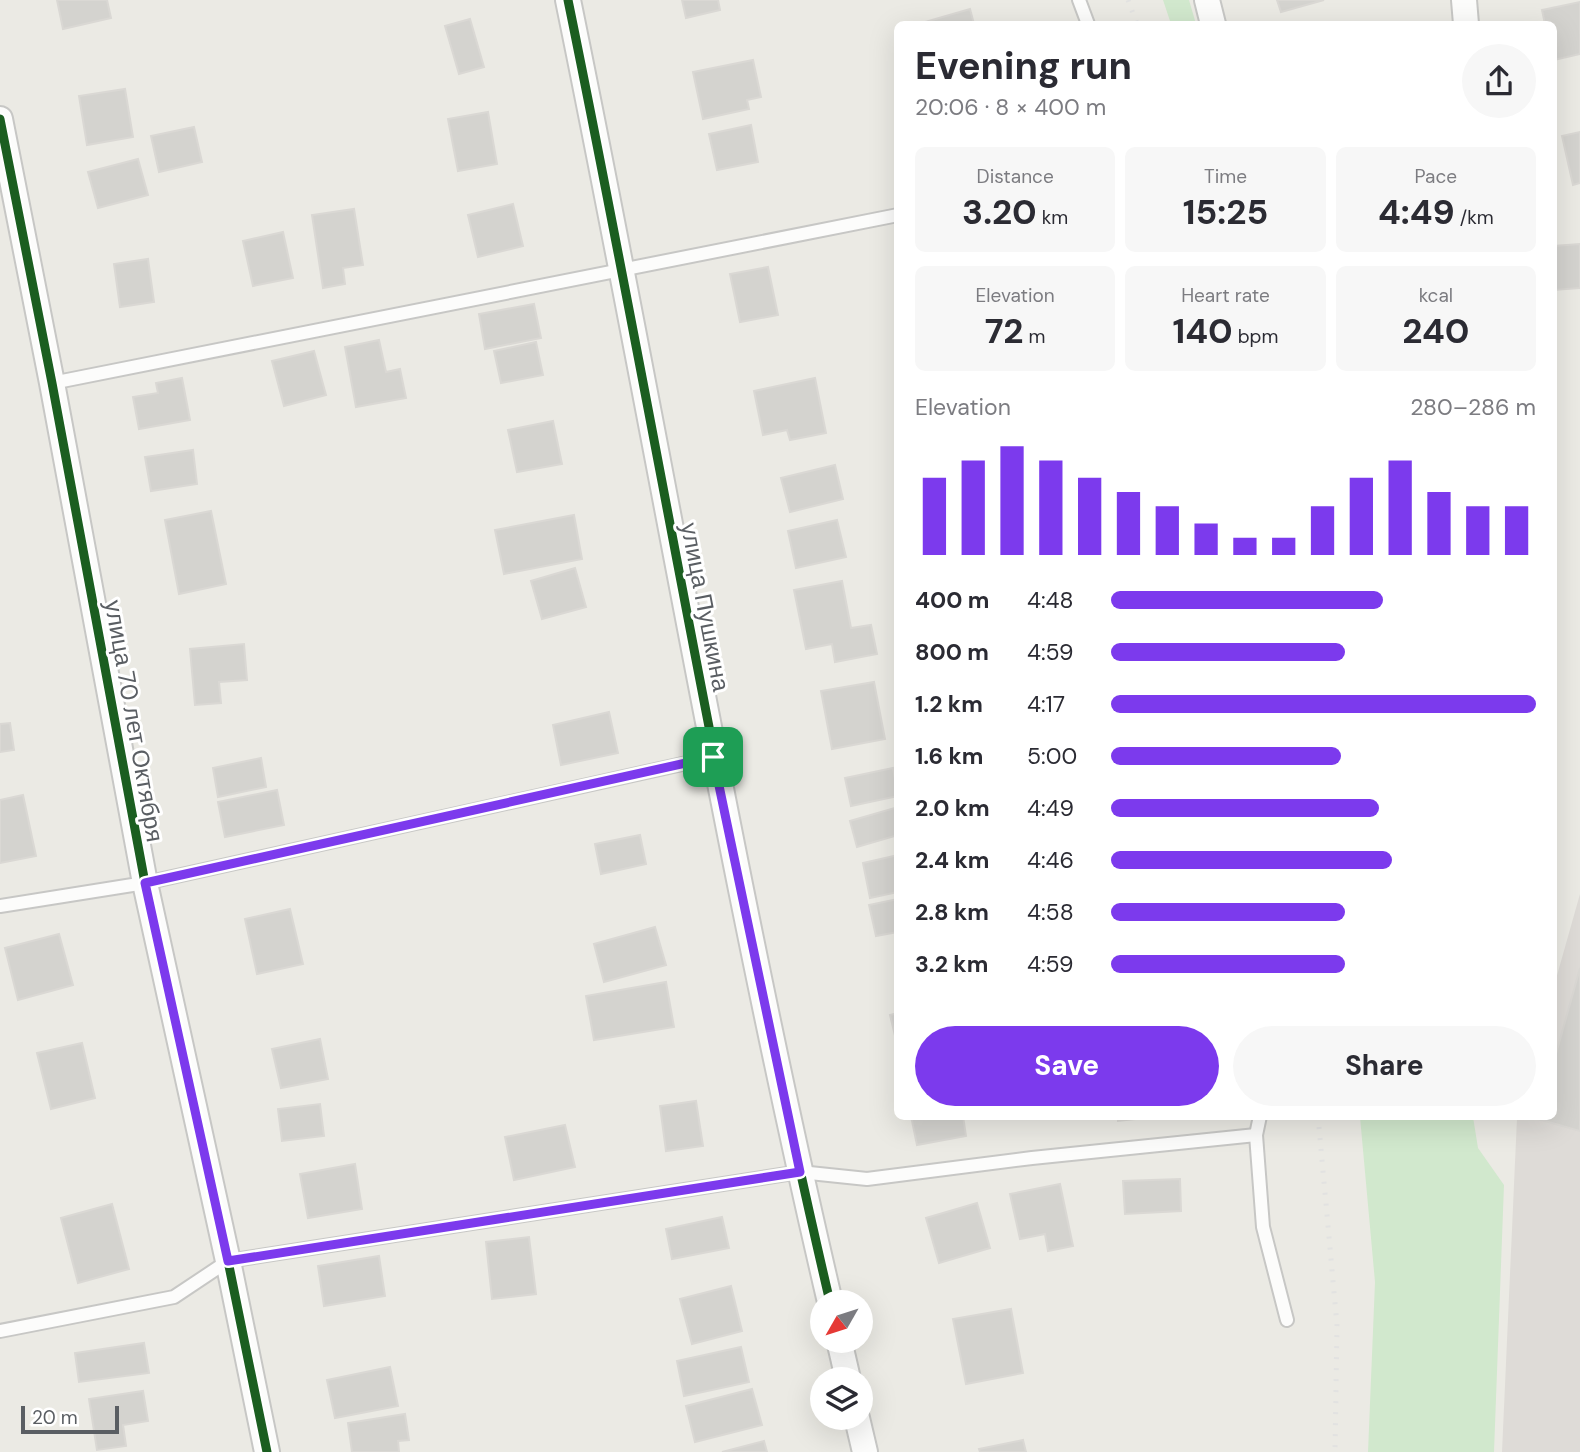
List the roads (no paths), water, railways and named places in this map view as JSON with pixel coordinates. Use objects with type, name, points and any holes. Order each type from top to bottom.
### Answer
[{"type":"street","name":"улица Пушкина","points":[[568,0],[623,269],[713,757],[827,1290]]},
{"type":"street","points":[[1207,0],[1212,21]]},
{"type":"street","points":[[1464,0],[1466,21]]},
{"type":"street","name":"улица 70 лет Октября","points":[[0,119],[145,883],[267,1452]]},
{"type":"street","points":[[860,1430],[865,1452]]},
{"type":"lane","points":[[1079,0],[1087,21]]},
{"type":"lane","points":[[52,383],[894,216]]},
{"type":"lane","points":[[0,906],[145,883],[713,757]]},
{"type":"lane","points":[[1259,1120],[1256,1135],[1263,1227],[1287,1320]]},
{"type":"lane","points":[[0,1331],[174,1297],[228,1261],[800,1172],[867,1179],[1032,1158],[1256,1135]]},
{"type":"railway","points":[[1128,0],[1136,21]]},
{"type":"railway","points":[[1318,1120],[1337,1325],[1335,1452]]}]
